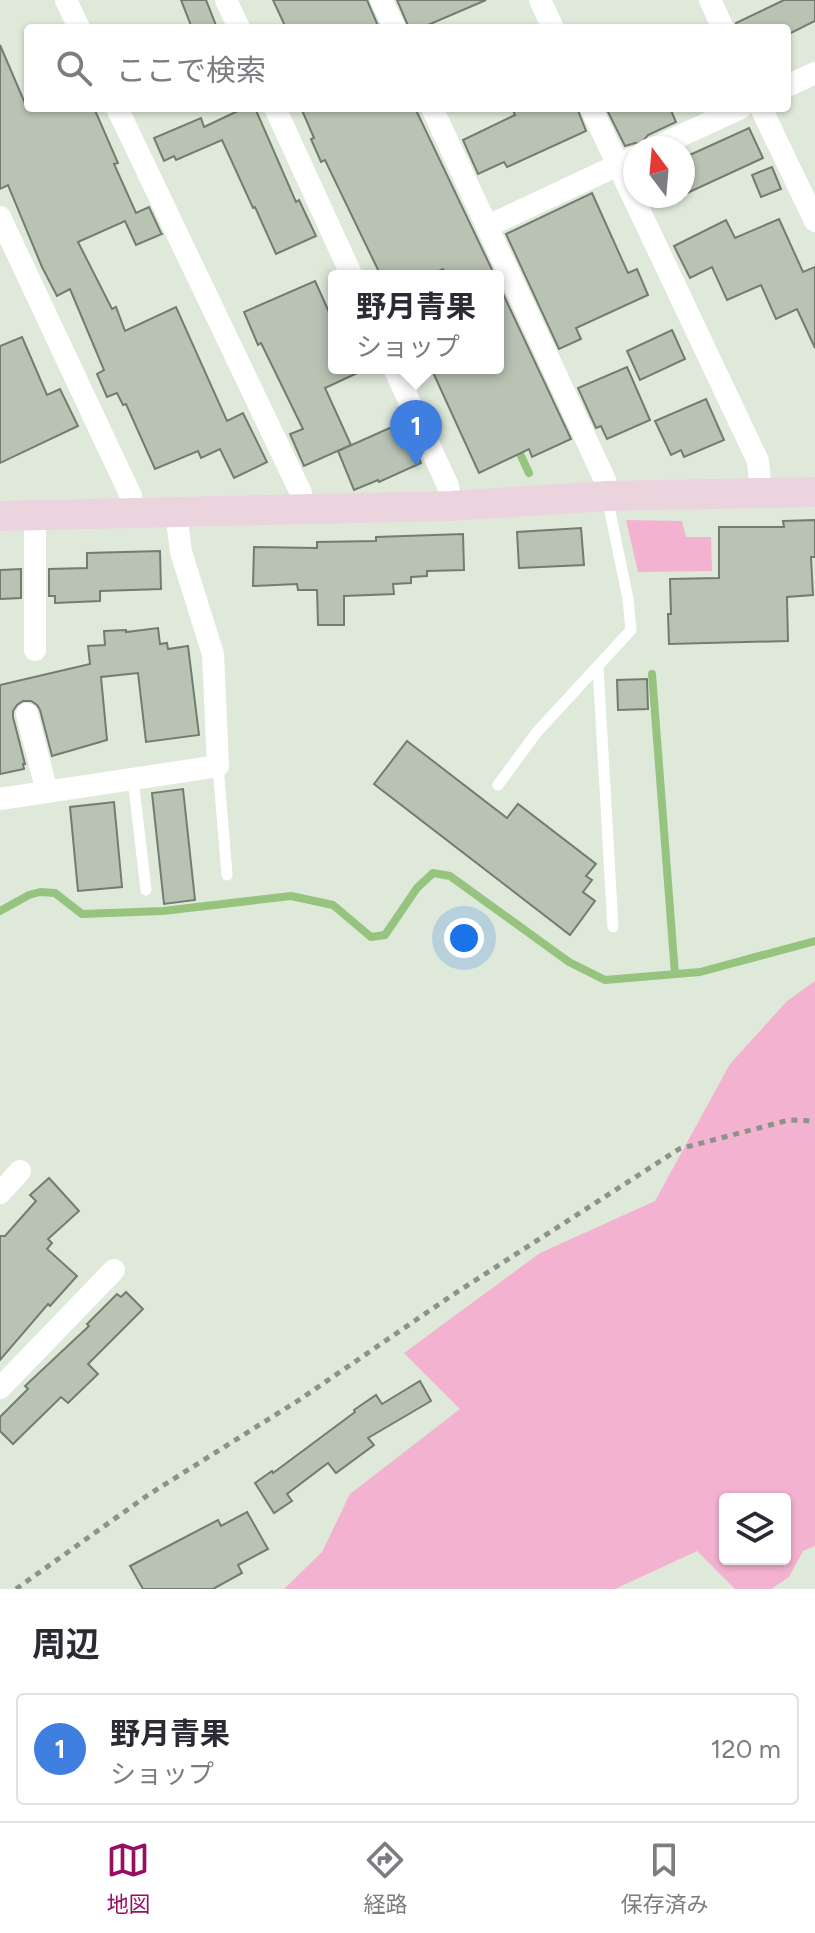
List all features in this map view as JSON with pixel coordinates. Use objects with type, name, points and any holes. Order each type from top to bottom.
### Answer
[{"type":"street","points":[[66,0],[77,24]]},
{"type":"street","points":[[226,0],[237,24]]},
{"type":"street","points":[[381,0],[393,24]]},
{"type":"street","points":[[540,0],[551,24]]},
{"type":"street","points":[[710,0],[721,24]]},
{"type":"street","points":[[791,84],[815,73]]},
{"type":"street","points":[[119,112],[301,493],[302,509]]},
{"type":"street","points":[[277,112],[349,270]]},
{"type":"street","points":[[434,112],[605,480],[607,496]]},
{"type":"street","points":[[594,112],[623,156]]},
{"type":"street","points":[[680,136],[732,112]]},
{"type":"street","points":[[763,112],[815,221]]},
{"type":"street","points":[[488,226],[623,162]]},
{"type":"street","points":[[647,208],[758,461],[761,492]]},
{"type":"street","points":[[0,217],[131,496],[132,513]]},
{"type":"street","points":[[397,374],[448,486],[451,506]]},
{"type":"street","points":[[0,516],[451,506],[607,496],[815,492]]},
{"type":"street","points":[[0,799],[218,766],[213,654],[181,552],[176,512]]},
{"type":"street","points":[[35,515],[35,650]]},
{"type":"street","points":[[27,714],[47,792]]},
{"type":"street","points":[[0,1193],[20,1171]]},
{"type":"street","points":[[0,1388],[114,1270]]},
{"type":"lane","points":[[498,785],[537,732],[631,630],[628,599],[607,496]]},
{"type":"lane","points":[[598,667],[613,927]]},
{"type":"lane","points":[[218,766],[227,875]]},
{"type":"lane","points":[[133,779],[146,890]]},
{"type":"path","points":[[16,1589],[148,1495],[299,1400],[451,1296],[679,1149],[789,1120],[815,1121]]},
{"type":"shaded area","points":[[626,520],[682,521],[686,537],[711,537],[712,571],[638,572]]},
{"type":"shaded area","points":[[815,981],[815,1546],[803,1551],[789,1577],[771,1589],[735,1589],[697,1551],[615,1589],[284,1589],[322,1552],[350,1494],[460,1409],[404,1353],[540,1253],[655,1201],[730,1064],[787,1001]]},
{"type":"building","points":[[181,0],[206,0],[215,24],[190,24]]},
{"type":"building","points":[[273,0],[367,0],[377,24],[284,24]]},
{"type":"building","points":[[397,0],[486,0],[430,24],[407,24]]},
{"type":"building","points":[[784,0],[815,0],[815,21],[791,33],[791,24],[736,23]]},
{"type":"building","points":[[0,45],[24,101],[24,112],[96,112],[136,213],[149,207],[162,234],[136,245],[125,221],[78,242],[112,309],[116,307],[125,331],[176,307],[227,421],[243,413],[267,462],[234,478],[220,449],[201,458],[198,451],[155,469],[126,404],[123,405],[117,393],[107,397],[97,374],[104,370],[70,289],[57,296],[8,185],[0,189]]},
{"type":"building","points":[[236,112],[257,112],[296,202],[299,200],[316,236],[276,254],[222,140],[176,160],[174,156],[164,161],[154,138],[201,118],[204,127]]},
{"type":"building","points":[[303,112],[417,112],[492,270],[378,270],[325,160],[321,162],[311,139],[314,138]]},
{"type":"building","points":[[514,112],[579,112],[586,131],[507,167],[504,162],[478,174],[463,140],[515,115]]},
{"type":"building","points":[[608,112],[672,112],[676,122],[648,135],[623,136],[623,142]]},
{"type":"building","points":[[749,128],[763,158],[695,189],[695,153]]},
{"type":"building","points":[[772,167],[781,189],[761,197],[752,175]]},
{"type":"building","points":[[592,193],[628,273],[637,269],[648,295],[576,328],[581,339],[559,349],[506,234]]},
{"type":"building","points":[[779,219],[803,272],[815,267],[815,348],[797,309],[776,319],[761,285],[727,300],[712,267],[690,278],[674,246],[726,220],[735,238]]},
{"type":"building","points":[[315,281],[328,310],[328,374],[355,374],[325,388],[351,445],[304,466],[290,434],[303,429],[244,312]]},
{"type":"building","points":[[504,296],[571,439],[532,457],[529,449],[479,473],[434,374],[504,374]]},
{"type":"building","points":[[672,330],[685,359],[640,380],[627,351]]},
{"type":"building","points":[[22,337],[47,395],[60,389],[78,426],[0,463],[0,346]]},
{"type":"building","points":[[627,367],[650,420],[607,439],[601,426],[596,428],[578,388]]},
{"type":"building","points":[[706,399],[724,440],[684,457],[681,450],[671,455],[655,421]]},
{"type":"building","points":[[403,422],[421,463],[354,490],[338,451]]},
{"type":"building","points":[[815,520],[815,557],[811,557],[813,595],[787,597],[788,641],[669,644],[670,579],[719,578],[719,527],[784,527],[783,521]]},
{"type":"building","points":[[581,528],[584,565],[519,568],[517,532]]},
{"type":"building","points":[[463,534],[464,570],[427,571],[427,576],[411,577],[411,583],[393,584],[394,594],[344,596],[344,625],[318,625],[317,590],[298,590],[297,584],[253,586],[254,547],[317,548],[317,542]]},
{"type":"building","points":[[160,551],[161,589],[100,591],[100,601],[55,603],[55,596],[49,596],[49,569],[87,568],[87,553]]},
{"type":"building","points":[[21,569],[21,598],[0,599],[0,570]]},
{"type":"building","points":[[158,628],[160,644],[167,643],[168,649],[188,646],[199,735],[146,742],[138,673],[101,677],[107,740],[52,756],[40,710],[31,701],[23,701],[13,711],[13,717],[24,769],[0,774],[0,685],[90,664],[88,646],[105,645],[104,631]]},
{"type":"building","points":[[647,679],[648,709],[618,710],[617,680]]},
{"type":"building","points":[[407,741],[507,818],[518,804],[596,864],[586,876],[592,880],[583,892],[595,901],[570,935],[374,784]]},
{"type":"building","points":[[183,789],[195,900],[164,904],[152,793]]},
{"type":"building","points":[[114,802],[122,887],[78,891],[70,807]]},
{"type":"building","points":[[49,1178],[79,1211],[48,1239],[52,1243],[47,1249],[77,1276],[50,1306],[48,1304],[0,1360],[0,1236],[5,1236],[36,1201],[30,1195]]},
{"type":"building","points":[[126,1292],[143,1309],[88,1364],[98,1374],[68,1403],[61,1397],[13,1444],[0,1431],[0,1417],[28,1389],[25,1386],[89,1326],[87,1324],[117,1294],[121,1297]]},
{"type":"building","points":[[420,1381],[431,1401],[368,1438],[374,1445],[336,1473],[328,1463],[287,1494],[292,1501],[274,1513],[255,1483],[273,1473],[376,1395],[382,1404]]},
{"type":"building","points":[[247,1512],[268,1549],[238,1565],[242,1573],[213,1589],[143,1589],[130,1566],[218,1520],[221,1526]]},
{"type":"waterway","points":[[516,445],[529,473]]},
{"type":"waterway","points":[[652,674],[675,974]]},
{"type":"waterway","points":[[0,911],[40,892],[55,893],[82,914],[163,911],[291,896],[333,905],[371,937],[385,935],[417,888],[433,873],[450,876],[569,962],[605,980],[700,972],[815,941]]},
{"type":"place","name":"野月青果","points":[[416,466]]}]
